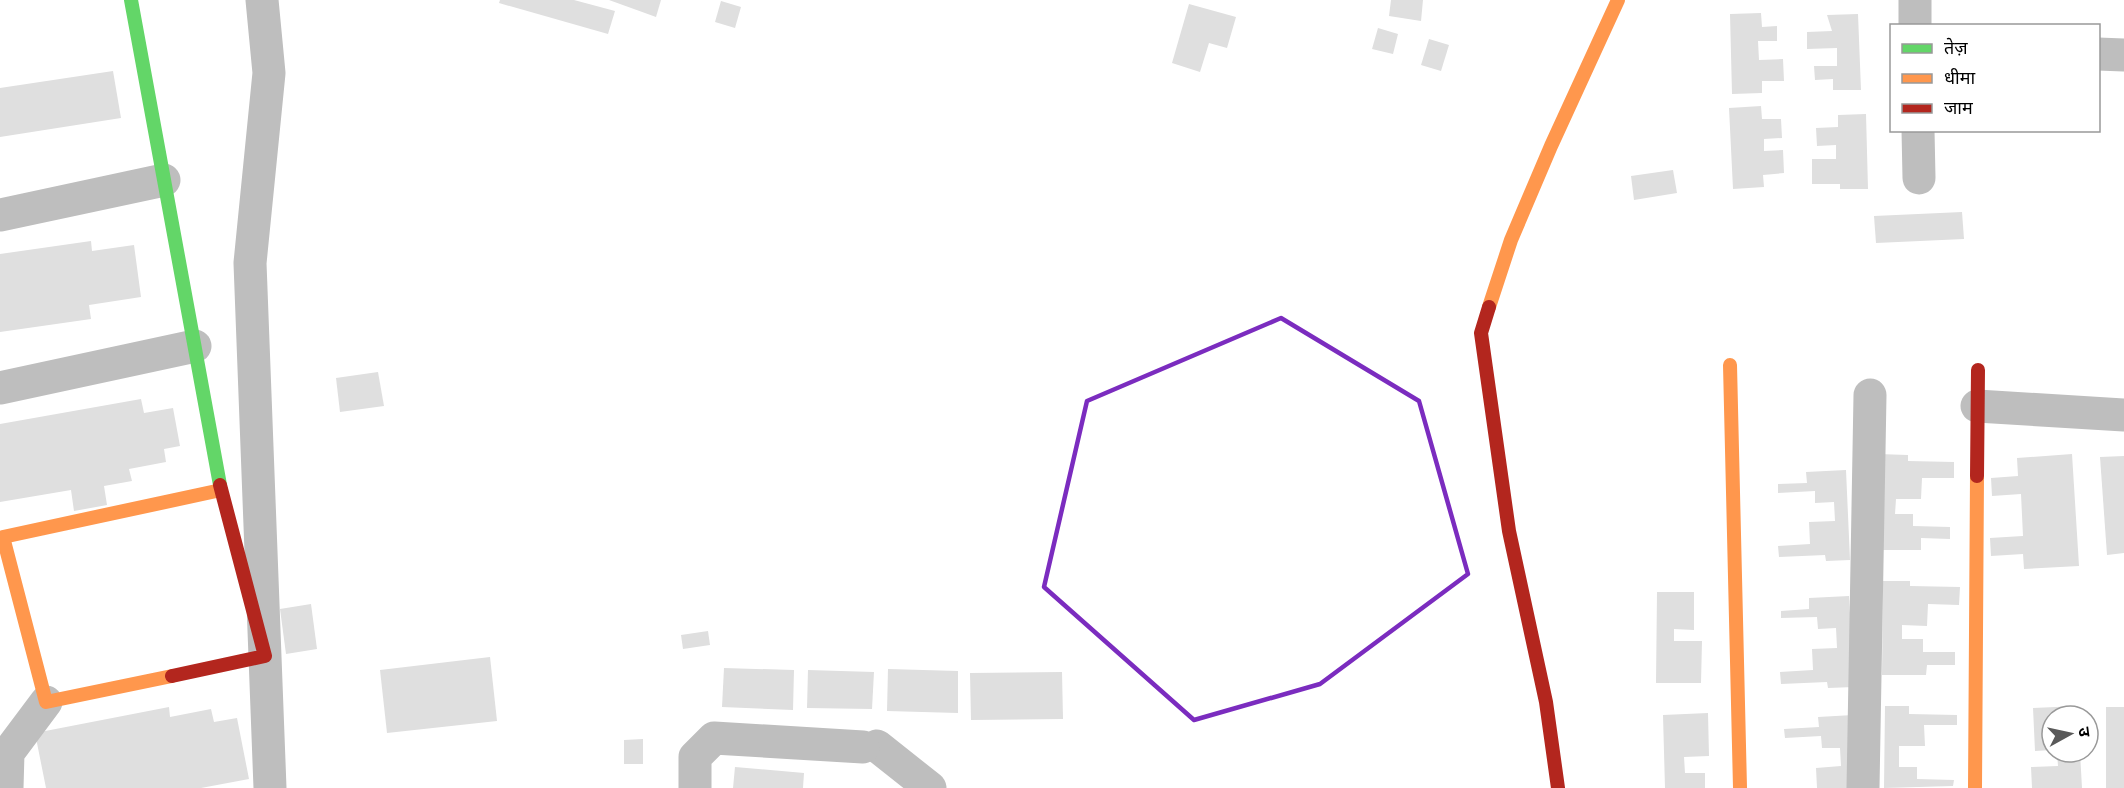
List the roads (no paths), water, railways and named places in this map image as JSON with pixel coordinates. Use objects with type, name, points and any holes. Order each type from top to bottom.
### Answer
[{"type":"street","points":[[131,0],[222,490],[265,656]]},
{"type":"street","points":[[262,0],[269,73],[250,263],[270,788]]},
{"type":"street","points":[[1558,788],[1546,702],[1509,531],[1481,333],[1511,240],[1618,0]]},
{"type":"street","points":[[1915,0],[1915,24]]},
{"type":"street","points":[[2100,54],[2124,55]]},
{"type":"street","points":[[1918,132],[1919,178]]},
{"type":"street","points":[[0,215],[164,180]]},
{"type":"street","points":[[0,388],[195,346]]},
{"type":"street","points":[[1730,365],[1740,788]]},
{"type":"street","points":[[1975,788],[1978,370]]},
{"type":"street","points":[[1863,788],[1870,395]]},
{"type":"street","points":[[1977,406],[2124,415]]},
{"type":"street","points":[[46,702],[3,537],[222,490]]},
{"type":"street","points":[[7,788],[8,753],[46,702],[265,656]]},
{"type":"street","points":[[695,788],[695,757],[714,738],[870,746],[930,788]]}]
